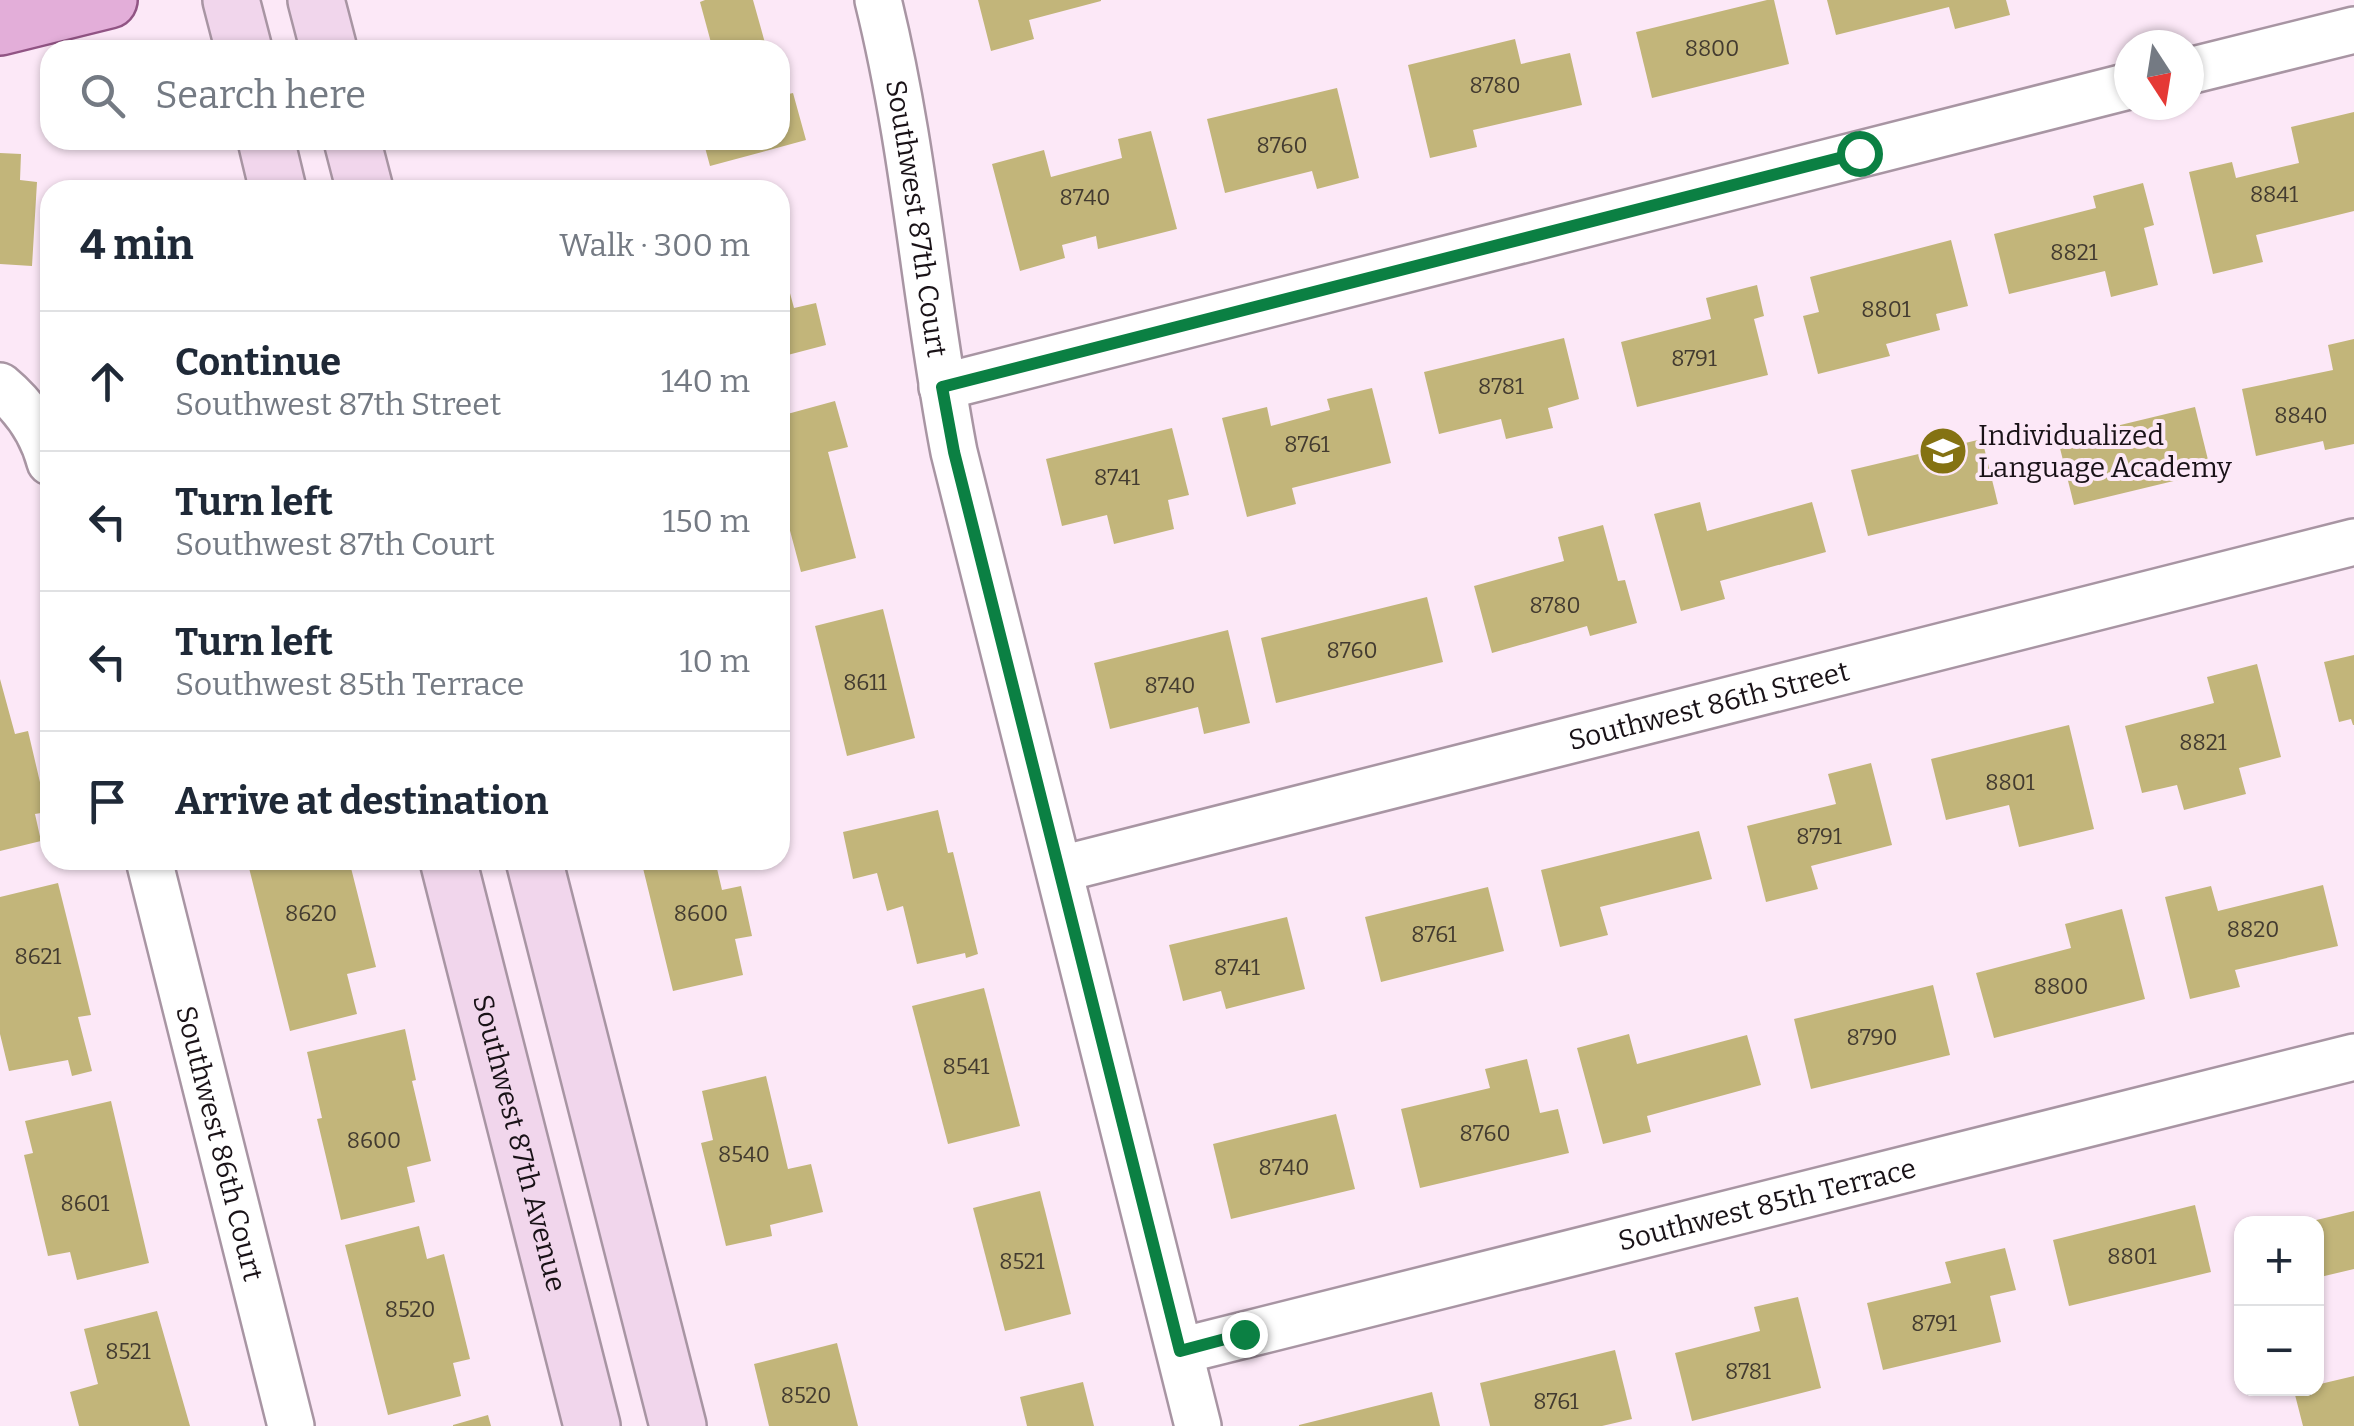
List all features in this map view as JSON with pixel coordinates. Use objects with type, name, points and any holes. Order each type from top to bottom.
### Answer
[{"type":"main road","points":[[0,27],[110,0]]},
{"type":"main road","points":[[231,0],[241,40]]},
{"type":"main road","points":[[316,0],[326,40]]},
{"type":"main road","points":[[268,150],[276,180]]},
{"type":"main road","points":[[355,150],[362,180]]},
{"type":"main road","name":"Southwest 87th Avenue","points":[[451,870],[592,1426]]},
{"type":"main road","points":[[537,870],[678,1426]]},
{"type":"street","name":"Southwest 87th Court","points":[[878,0],[914,179],[954,452],[1198,1426]]},
{"type":"street","points":[[2204,67],[2354,30]]},
{"type":"street","points":[[942,387],[2114,90]]},
{"type":"street","points":[[0,386],[26,413],[40,437]]},
{"type":"street","name":"Southwest 86th Street","points":[[1061,868],[2354,542]]},
{"type":"street","name":"Southwest 86th Court","points":[[152,870],[291,1426]]},
{"type":"street","name":"Southwest 85th Terrace","points":[[1180,1351],[2354,1056]]},
{"type":"building","points":[[753,0],[764,40],[710,40],[700,2]]},
{"type":"building","points":[[978,0],[1101,1],[1029,20],[1034,39],[991,51]]},
{"type":"building","points":[[1774,0],[1789,64],[1652,98],[1636,32]]},
{"type":"building","points":[[1827,0],[2006,0],[2010,15],[1955,29],[1949,7],[1836,35]]},
{"type":"building","points":[[1515,39],[1521,64],[1570,53],[1582,105],[1473,130],[1477,147],[1430,158],[1408,65]]},
{"type":"building","points":[[1337,88],[1359,178],[1317,189],[1312,171],[1225,193],[1207,119]]},
{"type":"building","points":[[793,93],[806,140],[790,144]]},
{"type":"building","points":[[2354,112],[2354,211],[2256,235],[2263,262],[2213,274],[2189,172],[2232,162],[2236,178],[2299,163],[2291,127]]},
{"type":"building","points":[[1151,131],[1177,229],[1098,249],[1096,236],[1062,245],[1065,258],[1020,271],[992,164],[1044,150],[1051,177],[1122,158],[1118,139]]},
{"type":"building","points":[[706,150],[769,150],[710,166]]},
{"type":"building","points":[[0,153],[21,154],[20,180],[37,182],[32,266],[0,264]]},
{"type":"building","points":[[2143,183],[2154,225],[2144,228],[2158,285],[2111,297],[2105,271],[2009,294],[1994,234],[2096,208],[2093,196]]},
{"type":"building","points":[[1951,240],[1968,306],[1936,314],[1940,330],[1886,344],[1890,356],[1818,374],[1803,316],[1819,312],[1810,277]]},
{"type":"building","points":[[1757,285],[1764,316],[1754,319],[1768,375],[1637,407],[1621,342],[1711,319],[1706,298]]},
{"type":"building","points":[[790,293],[794,308],[816,303],[826,345],[790,354]]},
{"type":"building","points":[[1564,338],[1579,399],[1548,408],[1553,428],[1506,439],[1501,419],[1439,434],[1424,372]]},
{"type":"building","points":[[2354,339],[2354,444],[2325,450],[2323,441],[2256,456],[2242,389],[2333,370],[2328,345]]},
{"type":"building","points":[[1372,388],[1391,463],[1292,488],[1296,504],[1247,517],[1222,418],[1267,407],[1271,426],[1330,410],[1327,399]]},
{"type":"building","points":[[835,401],[848,447],[828,452],[856,558],[801,572],[790,531],[790,413]]},
{"type":"building","points":[[2195,407],[2211,472],[2074,505],[2058,440]]},
{"type":"building","points":[[1172,428],[1189,495],[1168,500],[1174,529],[1114,544],[1107,515],[1062,526],[1046,459]]},
{"type":"building","points":[[1982,439],[1998,504],[1868,536],[1851,470]]},
{"type":"building","points":[[1700,502],[1707,531],[1812,502],[1826,552],[1720,581],[1725,599],[1681,611],[1654,514]]},
{"type":"building","points":[[1603,525],[1618,581],[1625,580],[1637,623],[1590,636],[1587,626],[1492,653],[1474,586],[1564,561],[1558,537]]},
{"type":"building","points":[[1427,597],[1443,662],[1276,703],[1261,638]]},
{"type":"building","points":[[883,609],[915,738],[847,756],[815,626]]},
{"type":"building","points":[[1228,630],[1250,723],[1204,734],[1198,707],[1110,729],[1094,663]]},
{"type":"building","points":[[2354,655],[2353,725],[2351,719],[2339,722],[2324,662]]},
{"type":"building","points":[[2257,664],[2281,757],[2239,768],[2246,794],[2184,810],[2177,785],[2142,793],[2125,726],[2214,703],[2207,677]]},
{"type":"building","points":[[0,679],[15,734],[28,731],[40,782],[40,813],[35,814],[40,841],[0,851]]},
{"type":"building","points":[[2069,725],[2094,829],[2019,847],[2009,805],[1946,820],[1931,759]]},
{"type":"building","points":[[1871,763],[1892,845],[1811,866],[1818,889],[1766,902],[1747,826],[1836,804],[1828,774]]},
{"type":"building","points":[[938,810],[948,853],[953,852],[978,954],[966,958],[965,953],[917,964],[903,906],[887,911],[877,873],[853,879],[843,832]]},
{"type":"building","points":[[1699,831],[1712,879],[1600,907],[1608,935],[1560,947],[1541,870]]},
{"type":"building","points":[[250,870],[352,870],[376,967],[347,974],[357,1014],[290,1031]]},
{"type":"building","points":[[643,870],[717,870],[722,890],[741,886],[752,936],[735,939],[743,975],[673,991]]},
{"type":"building","points":[[58,883],[91,1015],[78,1017],[92,1071],[72,1076],[68,1060],[9,1071],[0,1034],[0,897]]},
{"type":"building","points":[[2323,885],[2338,946],[2235,970],[2240,987],[2190,999],[2165,897],[2211,886],[2218,911]]},
{"type":"building","points":[[1488,887],[1504,951],[1381,982],[1365,917]]},
{"type":"building","points":[[2122,909],[2145,999],[1994,1038],[1976,973],[2071,948],[2065,924]]},
{"type":"building","points":[[1287,917],[1305,989],[1226,1009],[1221,991],[1183,1001],[1169,945]]},
{"type":"building","points":[[1933,985],[1950,1055],[1811,1089],[1794,1019]]},
{"type":"building","points":[[984,988],[1020,1126],[948,1144],[912,1006]]},
{"type":"building","points":[[405,1029],[416,1080],[412,1081],[431,1161],[407,1167],[415,1202],[341,1220],[317,1119],[322,1118],[307,1052]]},
{"type":"building","points":[[1629,1034],[1637,1064],[1747,1035],[1761,1085],[1647,1116],[1651,1132],[1603,1144],[1577,1048]]},
{"type":"building","points":[[1527,1059],[1540,1113],[1558,1109],[1569,1153],[1420,1188],[1401,1109],[1490,1088],[1485,1069]]},
{"type":"building","points":[[766,1076],[788,1169],[811,1164],[823,1212],[770,1225],[772,1236],[726,1246],[701,1143],[713,1140],[702,1091]]},
{"type":"building","points":[[111,1101],[149,1263],[77,1280],[70,1252],[48,1256],[24,1155],[33,1153],[25,1121]]},
{"type":"building","points":[[1336,1114],[1355,1189],[1231,1219],[1213,1144]]},
{"type":"building","points":[[1040,1191],[1071,1314],[1005,1331],[973,1208]]},
{"type":"building","points":[[2195,1205],[2211,1272],[2069,1306],[2053,1240]]},
{"type":"building","points":[[2354,1211],[2354,1269],[2324,1276],[2324,1218]]},
{"type":"building","points":[[419,1226],[427,1259],[444,1254],[470,1359],[453,1363],[461,1396],[388,1415],[345,1245]]},
{"type":"building","points":[[2005,1248],[2016,1290],[1990,1296],[2001,1342],[1883,1370],[1867,1303],[1951,1283],[1945,1262]]},
{"type":"building","points":[[1798,1297],[1821,1388],[1692,1421],[1675,1353],[1760,1331],[1754,1307]]},
{"type":"building","points":[[157,1311],[190,1426],[79,1426],[70,1392],[98,1384],[84,1329]]},
{"type":"building","points":[[837,1343],[858,1426],[769,1426],[754,1364]]},
{"type":"building","points":[[1615,1350],[1632,1419],[1602,1426],[1490,1426],[1480,1383]]},
{"type":"building","points":[[2354,1376],[2354,1426],[2303,1426],[2295,1396],[2324,1396],[2324,1383]]},
{"type":"building","points":[[1083,1382],[1094,1426],[1027,1426],[1020,1397]]},
{"type":"building","points":[[1432,1392],[1440,1426],[1299,1426],[1299,1425]]},
{"type":"building","points":[[488,1415],[491,1426],[453,1426],[453,1425]]},
{"type":"place","name":"Individualized Language Academy","points":[[1943,451]]},
{"type":"route","points":[[1244,1334],[1180,1351],[954,452],[942,387],[1859,153]]}]
